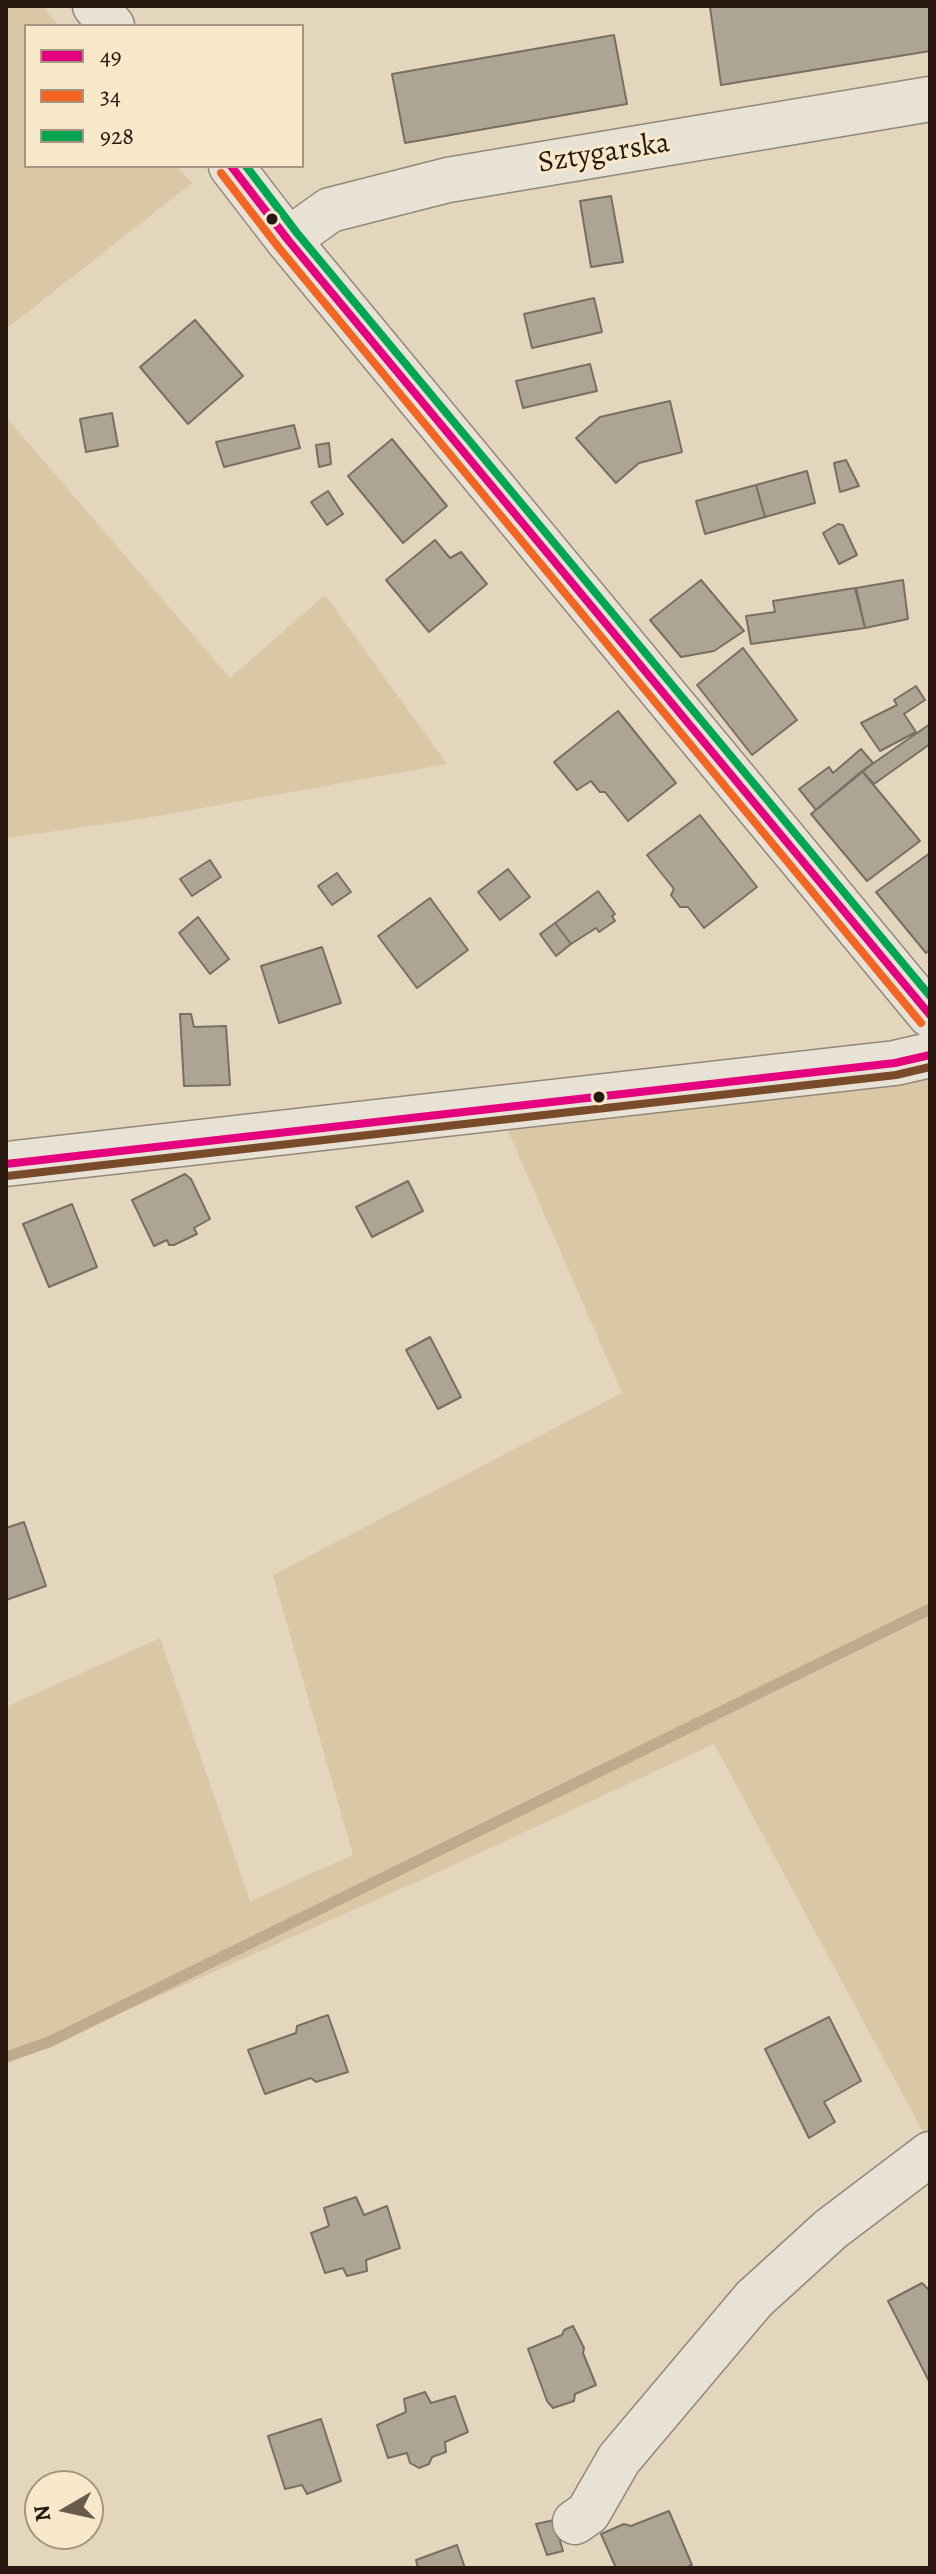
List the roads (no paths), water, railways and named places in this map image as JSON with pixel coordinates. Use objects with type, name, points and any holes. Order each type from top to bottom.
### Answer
[{"type":"street","points":[[95,6],[110,24]]},
{"type":"street","name":"Sztygarska","points":[[288,240],[330,210],[448,180],[930,99]]},
{"type":"street","points":[[233,168],[288,240],[930,1015]]},
{"type":"street","points":[[6,1164],[895,1063],[930,1055]]},
{"type":"street","points":[[575,2522],[588,2513],[619,2459],[754,2299],[831,2229],[930,2154]]},
{"type":"waterway","points":[[6,2057],[49,2042],[930,1609]]}]
